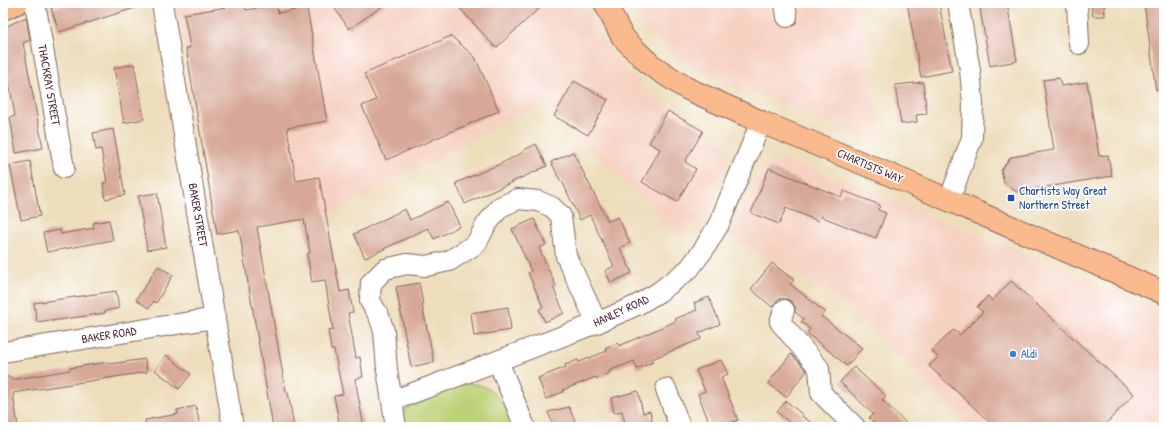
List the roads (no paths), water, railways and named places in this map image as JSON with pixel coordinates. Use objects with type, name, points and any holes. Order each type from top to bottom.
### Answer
[{"type":"main road","points":[[3,9],[17,3]]},
{"type":"main road","name":"CHARTISTS WAY","points":[[605,3],[622,36],[651,65],[686,88],[761,122],[886,173],[1164,293]]},
{"type":"street","name":"THACKRAY STREET","points":[[35,3],[64,168]]},
{"type":"street","name":"BAKER STREET","points":[[162,3],[233,427]]},
{"type":"street","points":[[949,200],[972,138],[973,104],[970,70],[958,3]]},
{"type":"street","points":[[1077,3],[1079,44]]},
{"type":"street","name":"HANLEY ROAD","points":[[392,401],[597,323],[659,292],[689,269],[704,250],[719,224],[761,122]]},
{"type":"street","points":[[396,427],[386,358],[384,331],[370,301],[371,283],[385,269],[407,264],[426,266],[449,261],[476,244],[486,225],[500,207],[518,199],[538,200],[552,207],[561,216],[566,256],[597,323]]},
{"type":"street","points":[[784,310],[780,322],[819,368],[821,393],[855,427]]},
{"type":"street","name":"BAKER ROAD","points":[[3,352],[215,318]]},
{"type":"street","points":[[498,361],[526,427]]},
{"type":"street","points":[[666,389],[680,427]]},
{"type":"place","name":"Chartists Way Great Northern Street","points":[[1011,198]]},
{"type":"place","name":"Aldi","points":[[1013,354]]}]
